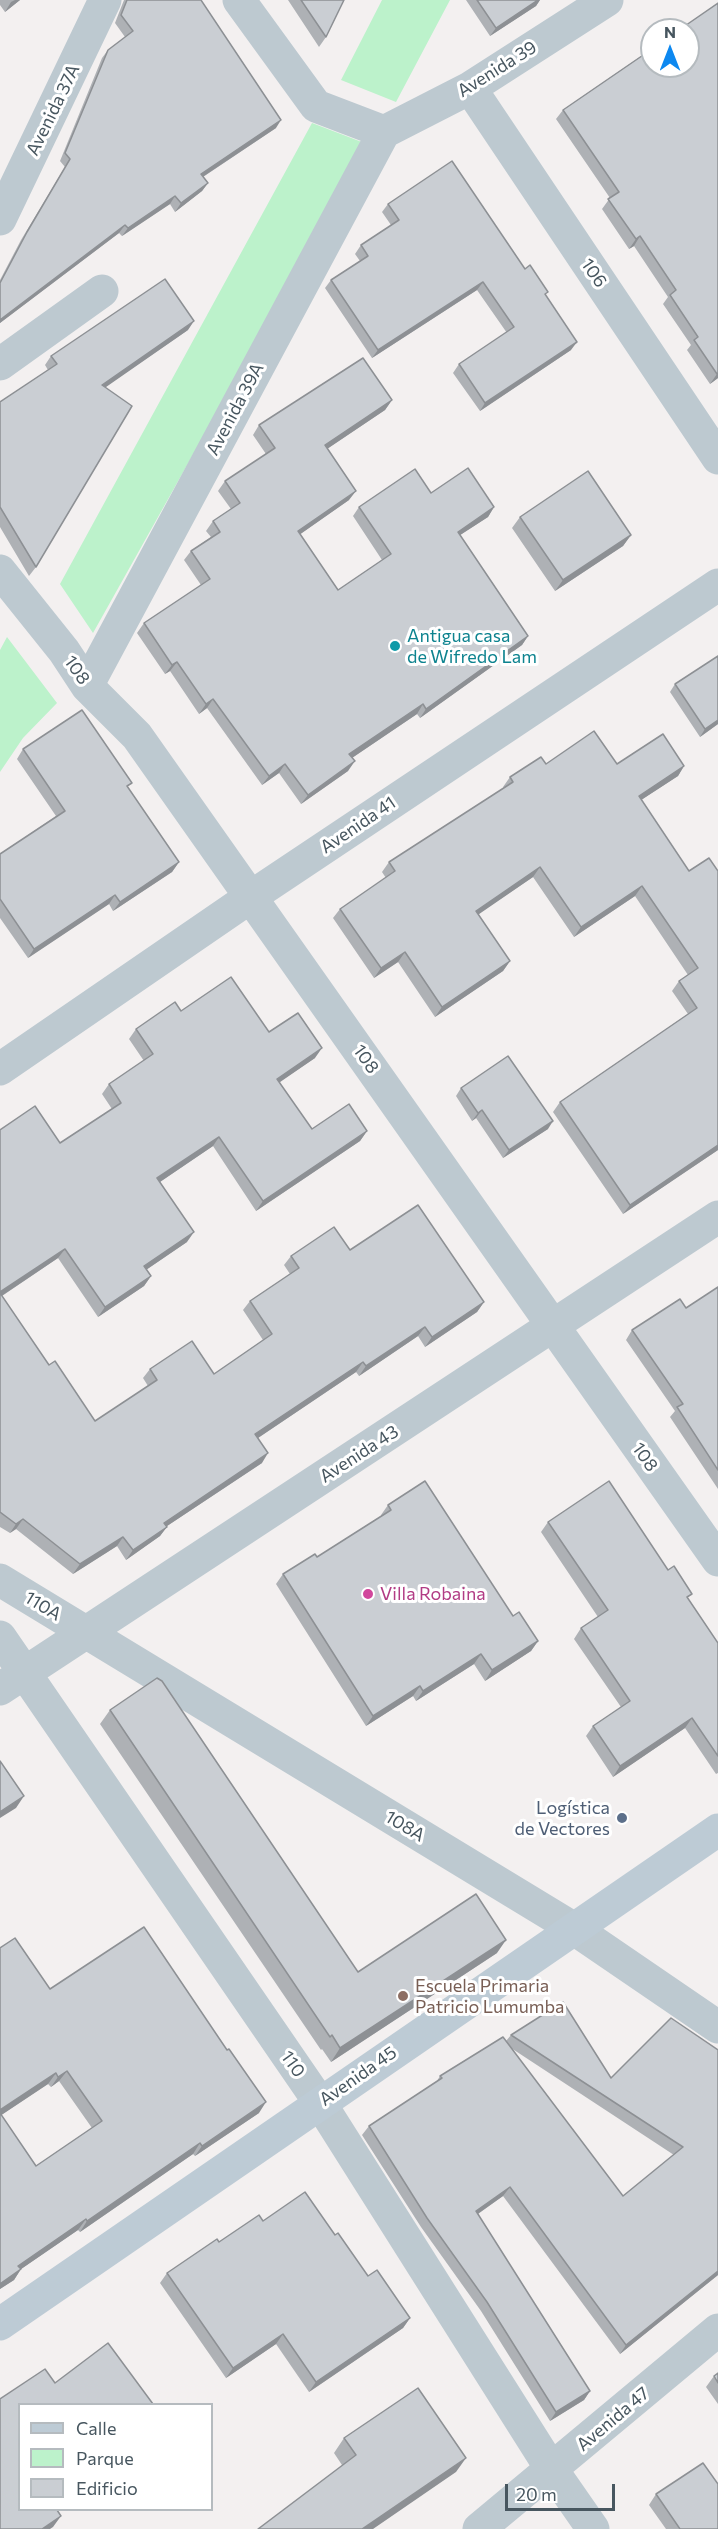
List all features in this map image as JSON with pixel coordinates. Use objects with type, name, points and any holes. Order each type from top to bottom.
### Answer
[{"type":"street","name":"Avenida 37A","points":[[0,219],[105,0]]},
{"type":"street","points":[[239,0],[316,106],[384,132]]},
{"type":"street","name":"Avenida 39","points":[[384,132],[470,88],[607,0]]},
{"type":"street","name":"106","points":[[470,88],[718,458]]},
{"type":"street","name":"Avenida 39A","points":[[87,686],[384,132]]},
{"type":"street","points":[[0,364],[102,291]]},
{"type":"street","name":"108","points":[[0,571],[64,651],[87,686],[137,736],[718,1560]]},
{"type":"street","name":"Avenida 41","points":[[0,1069],[252,896],[718,585]]},
{"type":"street","name":"Avenida 43","points":[[12,1681],[718,1217]]},
{"type":"street","name":"110A","points":[[0,1581],[87,1632]]},
{"type":"street","name":"108A","points":[[87,1632],[573,1929],[718,2027]]},
{"type":"street","name":"110","points":[[0,1637],[12,1681],[320,2103],[552,2470],[593,2529]]},
{"type":"street","name":"Avenida 45","points":[[0,2324],[718,1830]]},
{"type":"street","name":"Avenida 47","points":[[479,2529],[718,2330]]},
{"type":"green space","points":[[382,0],[450,0],[396,102],[341,80]]},
{"type":"green space","points":[[312,123],[367,144],[93,633],[60,584]]},
{"type":"green space","points":[[7,637],[57,703],[23,738],[0,772],[0,650]]},
{"type":"building","points":[[127,0],[201,0],[281,120],[201,174],[208,183],[181,203],[175,196],[128,228],[125,225],[0,320],[0,283],[70,159],[65,153],[108,50],[133,31],[121,15]]},
{"type":"building","points":[[301,0],[344,0],[326,37]]},
{"type":"building","points":[[477,0],[538,0],[496,28]]},
{"type":"building","points":[[718,3],[717,374],[694,340],[698,337],[670,295],[676,290],[640,236],[636,239],[608,199],[619,192],[563,110],[640,57],[640,78],[700,78],[700,18],[696,18]]},
{"type":"building","points":[[452,161],[525,269],[530,265],[548,292],[545,294],[577,342],[485,403],[459,364],[514,327],[483,282],[378,350],[331,280],[368,256],[361,245],[399,220],[388,204]]},
{"type":"building","points":[[165,279],[194,321],[102,385],[132,406],[36,567],[0,507],[0,402],[57,364],[51,356]]},
{"type":"building","points":[[363,358],[392,400],[325,445],[356,491],[298,531],[338,590],[391,554],[359,507],[415,469],[431,493],[468,468],[494,507],[458,532],[528,636],[426,709],[423,704],[349,754],[355,761],[308,795],[285,764],[269,776],[213,699],[206,704],[177,662],[172,665],[144,623],[210,579],[191,551],[220,532],[213,521],[240,503],[225,481],[275,448],[259,425]]},
{"type":"building","points":[[588,471],[631,535],[563,580],[520,517]]},
{"type":"building","points":[[718,656],[718,720],[705,729],[675,684]]},
{"type":"building","points":[[82,710],[132,783],[127,786],[179,862],[120,902],[115,895],[34,949],[0,899],[0,854],[65,811],[23,749]]},
{"type":"building","points":[[594,731],[617,764],[663,734],[684,766],[639,796],[689,871],[709,858],[718,871],[718,1145],[630,1205],[560,1102],[697,1008],[679,981],[698,968],[642,886],[581,927],[540,867],[476,911],[510,961],[442,1007],[405,952],[381,968],[340,909],[395,871],[389,862],[513,782],[510,777],[541,757],[546,764]]},
{"type":"building","points":[[231,977],[269,1032],[298,1013],[322,1048],[277,1079],[312,1129],[349,1104],[367,1131],[263,1201],[219,1137],[157,1178],[194,1232],[144,1266],[151,1276],[105,1307],[65,1249],[0,1292],[0,1130],[35,1106],[60,1143],[121,1103],[109,1084],[153,1054],[136,1029],[175,1002],[181,1011]]},
{"type":"building","points":[[508,1056],[553,1121],[509,1150],[482,1110],[478,1113],[461,1088]]},
{"type":"building","points":[[418,1205],[484,1302],[432,1337],[425,1327],[366,1366],[363,1362],[255,1434],[268,1453],[164,1523],[167,1527],[133,1550],[123,1537],[80,1564],[23,1519],[16,1524],[0,1512],[0,1293],[49,1365],[55,1361],[95,1421],[157,1380],[150,1369],[192,1341],[214,1374],[272,1334],[250,1301],[299,1268],[291,1256],[334,1227],[350,1250]]},
{"type":"building","points":[[718,1287],[718,1470],[677,1407],[683,1404],[632,1330],[680,1299],[686,1308]]},
{"type":"building","points":[[425,1481],[513,1616],[519,1612],[538,1641],[492,1670],[481,1654],[423,1691],[420,1686],[373,1716],[283,1574],[315,1554],[317,1557],[391,1510],[388,1505]]},
{"type":"building","points":[[609,1481],[668,1570],[674,1566],[692,1594],[687,1597],[718,1643],[718,1756],[692,1718],[620,1766],[593,1726],[630,1701],[581,1628],[608,1610],[548,1522]]},
{"type":"building","points":[[157,1678],[162,1681],[358,1972],[476,1894],[506,1940],[340,2048],[332,2035],[330,2037],[110,1710]]},
{"type":"building","points":[[0,1761],[24,1796],[0,1812]]},
{"type":"building","points":[[144,1927],[227,2050],[229,2049],[266,2102],[202,2146],[200,2143],[87,2221],[86,2219],[18,2266],[21,2269],[0,2284],[0,2113],[36,2166],[102,2121],[67,2071],[58,2077],[56,2073],[0,2110],[0,1948],[15,1938],[50,1989]]},
{"type":"building","points":[[563,2002],[611,2078],[671,2018],[718,2050],[718,2271],[626,2345],[510,2187],[476,2211],[590,2391],[556,2412],[487,2302],[427,2218],[369,2126],[442,2078],[440,2076],[503,2037],[623,2196],[683,2147],[511,2035]]},
{"type":"building","points":[[305,2192],[335,2235],[338,2233],[368,2276],[377,2270],[410,2318],[316,2382],[283,2334],[233,2368],[167,2273],[217,2239],[219,2242],[259,2215],[263,2221]]},
{"type":"building","points":[[108,2343],[152,2403],[18,2403],[18,2511],[58,2511],[61,2516],[42,2529],[0,2529],[0,2399],[45,2369],[55,2383]]},
{"type":"building","points":[[418,2388],[466,2458],[362,2529],[258,2529],[356,2455],[344,2438]]},
{"type":"building","points":[[703,2463],[718,2484],[718,2529],[680,2529],[656,2494]]},
{"type":"place","name":"Antigua casa de Wifredo Lam","points":[[395,646]]},
{"type":"place","name":"Villa Robaina","points":[[368,1594]]},
{"type":"place","name":"Logística de Vectores","points":[[622,1818]]},
{"type":"place","name":"Escuela Primaria Patricio Lumumba","points":[[403,1996]]}]
